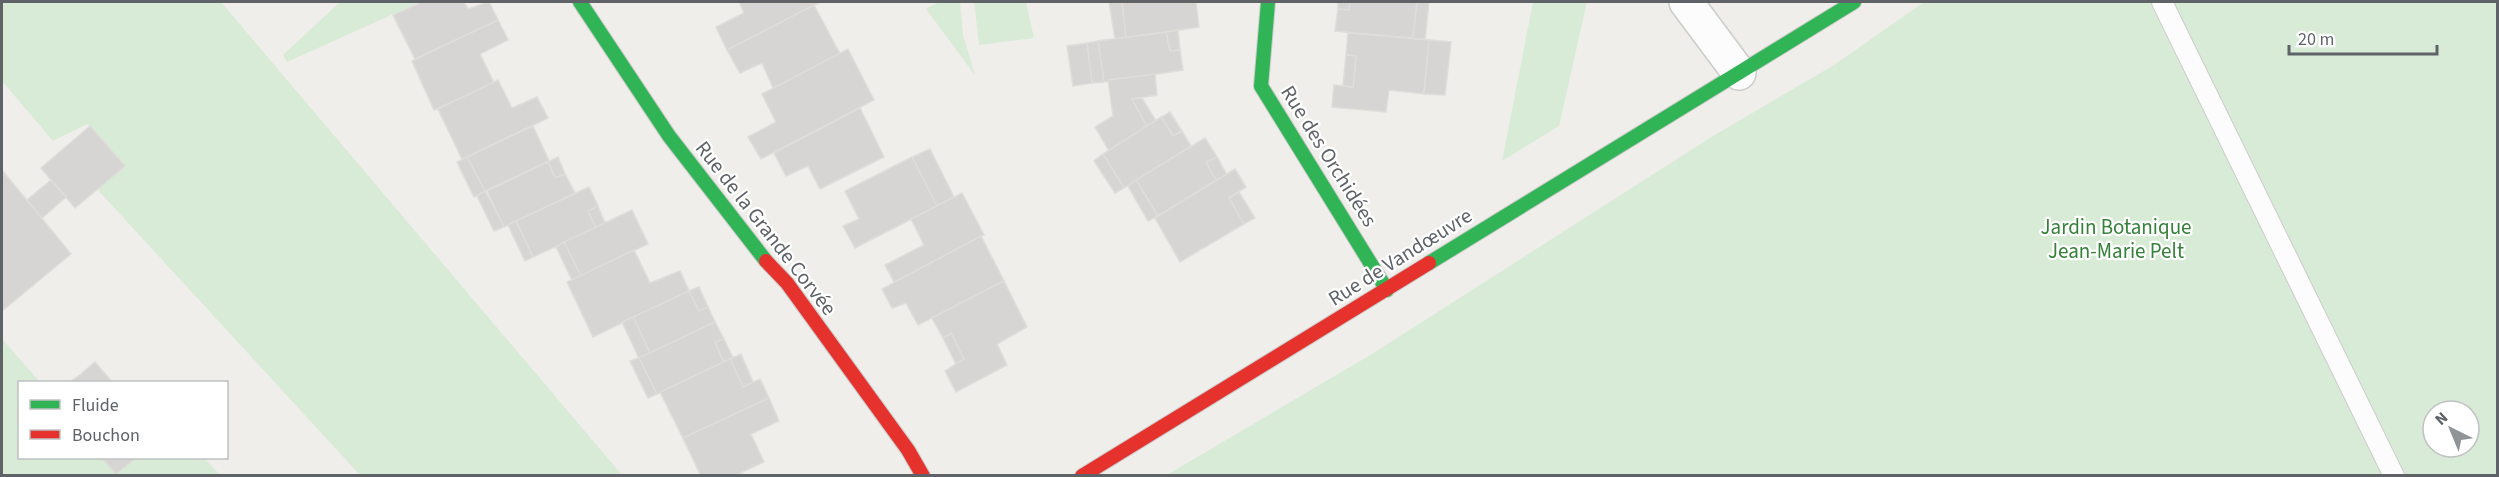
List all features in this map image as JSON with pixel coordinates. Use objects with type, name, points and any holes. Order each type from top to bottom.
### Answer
[{"type":"street","name":"Rue de la Grande Corvée","points":[[580,2],[669,136],[764,258],[787,283],[818,329],[908,450],[923,476]]},
{"type":"street","name":"Rue des Orchidées","points":[[1268,2],[1261,86],[1387,290]]},
{"type":"street","points":[[1686,2],[1738,73]]},
{"type":"street","name":"Rue de Vandœuvre","points":[[1082,476],[1854,2]]},
{"type":"lane","points":[[2162,2],[2394,476]]},
{"type":"green space","points":[[2,2],[221,2],[622,475],[360,475],[97,189],[124,165],[90,126],[87,124],[53,141],[2,81]]},
{"type":"green space","points":[[340,2],[420,2],[287,62],[283,55]]},
{"type":"green space","points":[[939,2],[960,2],[963,35],[975,75],[926,9]]},
{"type":"green space","points":[[974,2],[1026,2],[1034,38],[979,45]]},
{"type":"green space","points":[[1533,2],[1587,2],[1559,126],[1502,161]]},
{"type":"green space","name":"Jardin Botanique Jean-Marie Pelt","points":[[1924,2],[2497,2],[2497,475],[1165,476],[1372,354],[1713,136],[1834,65]]},
{"type":"green space","points":[[2,339],[39,381],[18,381],[18,459],[103,459],[116,474],[135,459],[205,459],[220,475],[2,475]]},
{"type":"building","points":[[422,2],[464,2],[468,9],[489,2],[498,20],[415,59],[393,15]]},
{"type":"building","points":[[739,2],[821,2],[727,50],[716,27],[744,13]]},
{"type":"building","points":[[1109,2],[1122,2],[1126,38],[1115,39]]},
{"type":"building","points":[[1122,2],[1196,2],[1199,27],[1126,38]]},
{"type":"building","points":[[1338,2],[1350,2],[1349,10],[1338,9]]},
{"type":"building","points":[[1350,2],[1417,2],[1413,38],[1335,31],[1338,9],[1349,10]]},
{"type":"building","points":[[1417,2],[1429,2],[1425,40],[1413,38]]},
{"type":"building","points":[[814,5],[840,54],[773,88],[762,63],[740,73],[727,50]]},
{"type":"building","points":[[498,20],[508,40],[480,54],[494,83],[434,110],[412,61]]},
{"type":"building","points":[[1178,30],[1180,50],[1170,51],[1166,32]]},
{"type":"building","points":[[1166,32],[1170,51],[1180,50],[1183,70],[1104,82],[1098,41]]},
{"type":"building","points":[[1348,33],[1429,40],[1424,94],[1389,90],[1386,112],[1332,107],[1334,85],[1353,87],[1356,56],[1346,55]]},
{"type":"building","points":[[1429,40],[1451,42],[1445,95],[1424,94]]},
{"type":"building","points":[[1098,41],[1104,82],[1092,83],[1087,43]]},
{"type":"building","points":[[1087,43],[1092,83],[1073,86],[1067,46]]},
{"type":"building","points":[[848,49],[874,100],[761,159],[748,137],[776,122],[762,94]]},
{"type":"building","points":[[1346,55],[1356,56],[1353,87],[1343,86]]},
{"type":"building","points":[[1155,74],[1157,95],[1132,99],[1147,126],[1109,151],[1095,127],[1113,116],[1108,80]]},
{"type":"building","points":[[498,80],[512,108],[537,97],[548,118],[462,159],[438,109]]},
{"type":"building","points":[[1142,98],[1156,121],[1147,126],[1132,99]]},
{"type":"building","points":[[860,108],[884,157],[820,189],[808,166],[786,176],[774,153]]},
{"type":"building","points":[[1170,112],[1182,131],[1173,136],[1161,117]]},
{"type":"building","points":[[1161,117],[1173,136],[1182,131],[1191,146],[1124,188],[1103,154]]},
{"type":"building","points":[[90,126],[125,166],[75,208],[41,168]]},
{"type":"building","points":[[533,126],[549,161],[485,191],[467,157]]},
{"type":"building","points":[[1205,138],[1217,157],[1206,162],[1216,180],[1158,216],[1136,180]]},
{"type":"building","points":[[930,149],[954,197],[937,206],[912,157]]},
{"type":"building","points":[[1103,154],[1124,188],[1115,193],[1094,161]]},
{"type":"building","points":[[467,157],[485,191],[474,197],[457,162]]},
{"type":"building","points":[[558,157],[565,174],[555,178],[548,162]]},
{"type":"building","points":[[912,157],[937,206],[855,248],[843,226],[859,219],[845,191]]},
{"type":"building","points":[[1217,157],[1227,175],[1216,180],[1206,162]]},
{"type":"building","points":[[548,162],[555,178],[565,174],[575,193],[504,227],[487,191]]},
{"type":"building","points":[[1235,169],[1246,187],[1229,198],[1244,224],[1180,262],[1155,218]]},
{"type":"building","points":[[2,170],[71,254],[2,311]]},
{"type":"building","points":[[51,180],[66,197],[42,218],[27,200]]},
{"type":"building","points":[[1136,180],[1158,216],[1148,221],[1128,186]]},
{"type":"building","points":[[589,187],[598,206],[588,211],[596,228],[533,257],[516,221]]},
{"type":"building","points":[[485,191],[504,227],[494,231],[477,196]]},
{"type":"building","points":[[1239,192],[1255,218],[1244,224],[1229,198]]},
{"type":"building","points":[[962,193],[984,235],[894,282],[885,265],[924,245],[911,219]]},
{"type":"building","points":[[598,206],[605,223],[596,228],[588,211]]},
{"type":"building","points":[[632,210],[648,244],[581,276],[564,242]]},
{"type":"building","points":[[516,221],[533,257],[525,261],[508,225]]},
{"type":"building","points":[[981,236],[1004,281],[918,325],[906,303],[892,308],[882,289]]},
{"type":"building","points":[[564,242],[581,276],[572,280],[556,247]]},
{"type":"building","points":[[634,250],[650,283],[680,271],[689,291],[593,337],[567,282]]},
{"type":"building","points":[[1004,281],[1027,327],[997,344],[1007,365],[956,392],[945,371],[964,359],[951,333],[943,338],[932,318]]},
{"type":"building","points":[[699,287],[708,307],[699,311],[689,291]]},
{"type":"building","points":[[689,291],[699,311],[708,307],[715,322],[650,353],[633,317]]},
{"type":"building","points":[[633,317],[650,353],[639,358],[622,322]]},
{"type":"building","points":[[715,322],[724,339],[715,342],[724,362],[657,394],[639,358]]},
{"type":"building","points":[[951,333],[964,359],[956,364],[943,338]]},
{"type":"building","points":[[724,339],[733,358],[724,362],[715,342]]},
{"type":"building","points":[[741,354],[753,382],[743,387],[730,359]]},
{"type":"building","points":[[639,358],[657,394],[648,398],[630,361]]},
{"type":"building","points":[[730,359],[743,387],[760,379],[769,398],[683,438],[660,392]]},
{"type":"building","points":[[95,362],[111,381],[71,381]]},
{"type":"building","points":[[769,398],[779,421],[751,434],[764,462],[734,476],[701,476],[683,438]]},
{"type":"building","points":[[103,459],[135,459],[116,474]]},
{"type":"traffic: fast","points":[[580,2],[669,136],[766,261]]},
{"type":"traffic: fast","points":[[1268,2],[1261,86],[1387,290]]},
{"type":"traffic: fast","points":[[1429,263],[1854,2]]},
{"type":"traffic: jam","points":[[766,261],[787,283],[908,450],[923,476]]},
{"type":"traffic: jam","points":[[1082,476],[1429,263]]}]
